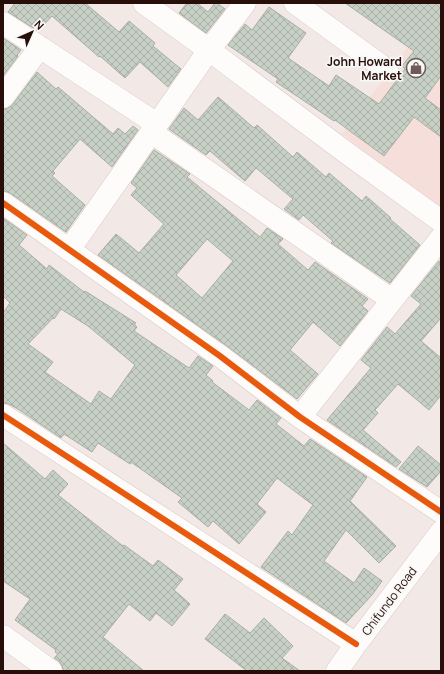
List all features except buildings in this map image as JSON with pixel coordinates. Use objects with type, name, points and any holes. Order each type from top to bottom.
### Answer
[{"type":"street","points":[[144,3],[441,221]]},
{"type":"street","points":[[69,250],[209,50],[245,3]]},
{"type":"street","points":[[294,3],[387,70]]},
{"type":"street","points":[[3,23],[40,47],[154,128],[392,300]]},
{"type":"street","points":[[3,97],[40,47]]},
{"type":"street","points":[[3,203],[220,356],[300,417],[441,512]]},
{"type":"street","points":[[300,417],[441,238]]},
{"type":"street","points":[[3,415],[356,644]]},
{"type":"street","name":"Chifundo Road","points":[[337,671],[441,532]]},
{"type":"street","points":[[3,636],[51,671]]},
{"type":"shaded area","name":"John Howard Market","points":[[441,3],[441,209],[342,134]]},
{"type":"cycle path","points":[[3,203],[220,356],[300,417],[441,512]]},
{"type":"cycle path","points":[[3,415],[356,644]]},
{"type":"place","name":"John Howard Market","points":[[416,68]]}]
